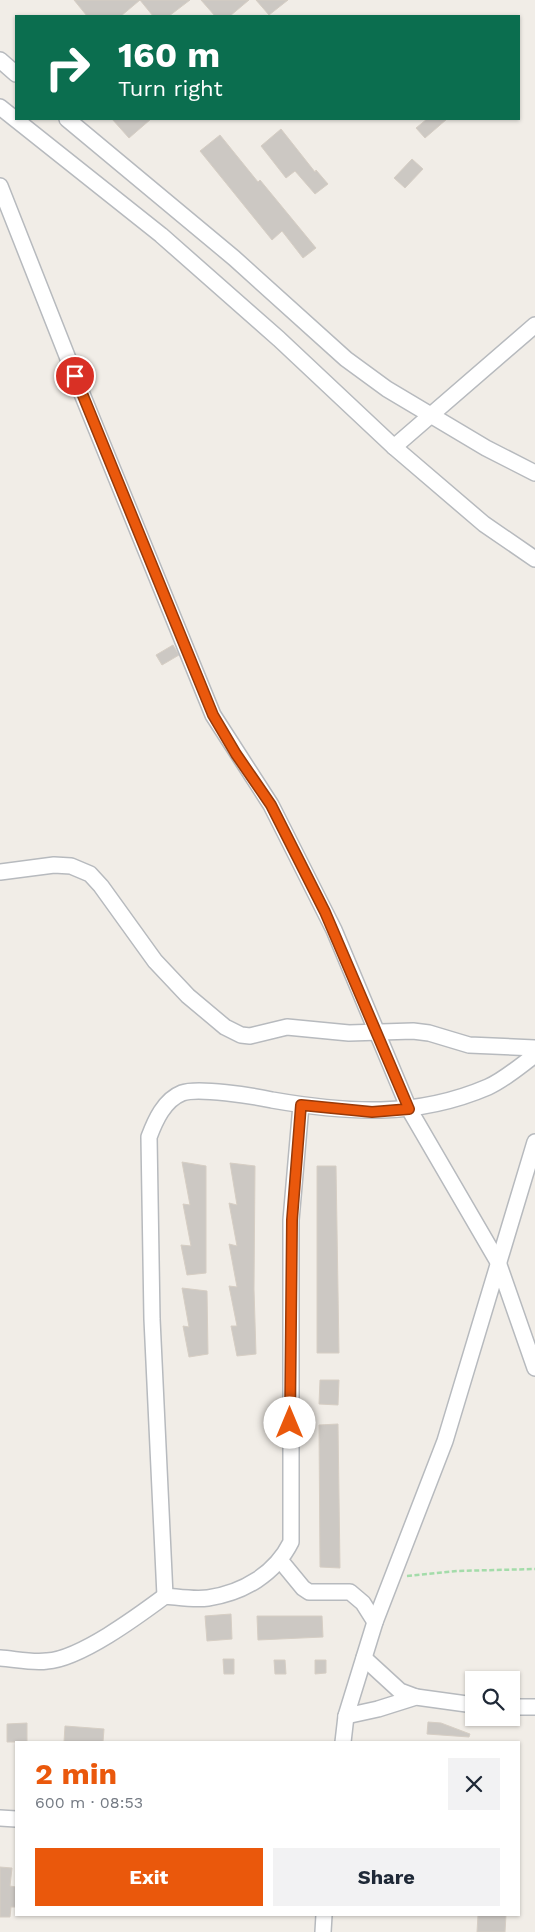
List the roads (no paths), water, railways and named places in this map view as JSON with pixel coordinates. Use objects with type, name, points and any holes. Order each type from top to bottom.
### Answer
[{"type":"street","points":[[0,60],[15,73]]},
{"type":"street","points":[[0,107],[15,119]]},
{"type":"street","points":[[16,120],[161,236],[278,339],[394,447],[484,524],[535,559]]},
{"type":"street","points":[[69,120],[234,258],[346,359],[387,389],[432,414],[486,448],[535,473]]},
{"type":"street","points":[[0,186],[78,385],[213,715],[236,754],[271,805],[334,930],[409,1109],[498,1262],[535,1368]]},
{"type":"street","points":[[394,447],[535,325]]},
{"type":"street","points":[[0,872],[54,865],[71,866],[90,874],[102,886],[155,961],[168,975],[188,996],[225,1027],[241,1035],[250,1036],[287,1027],[349,1033],[429,1033],[469,1045],[535,1048]]},
{"type":"street","points":[[165,1596],[152,1319],[149,1137],[161,1112],[174,1098],[184,1092],[235,1093],[301,1105],[372,1112],[409,1109],[429,1106],[489,1087],[535,1056]]},
{"type":"street","points":[[0,1658],[48,1662],[76,1652],[126,1626],[165,1596],[207,1598],[243,1589],[268,1572],[280,1560],[291,1542],[292,1220],[301,1105]]},
{"type":"street","points":[[343,1741],[346,1716],[374,1622],[445,1441],[535,1142]]},
{"type":"street","points":[[280,1560],[303,1588],[309,1592],[350,1592],[362,1603],[374,1622]]},
{"type":"street","points":[[364,1658],[400,1690],[416,1697],[465,1704]]},
{"type":"street","points":[[346,1716],[378,1709],[416,1697]]},
{"type":"street","points":[[520,1706],[535,1707]]},
{"type":"street","points":[[0,1818],[15,1819]]},
{"type":"street","points":[[323,1932],[324,1916]]}]
